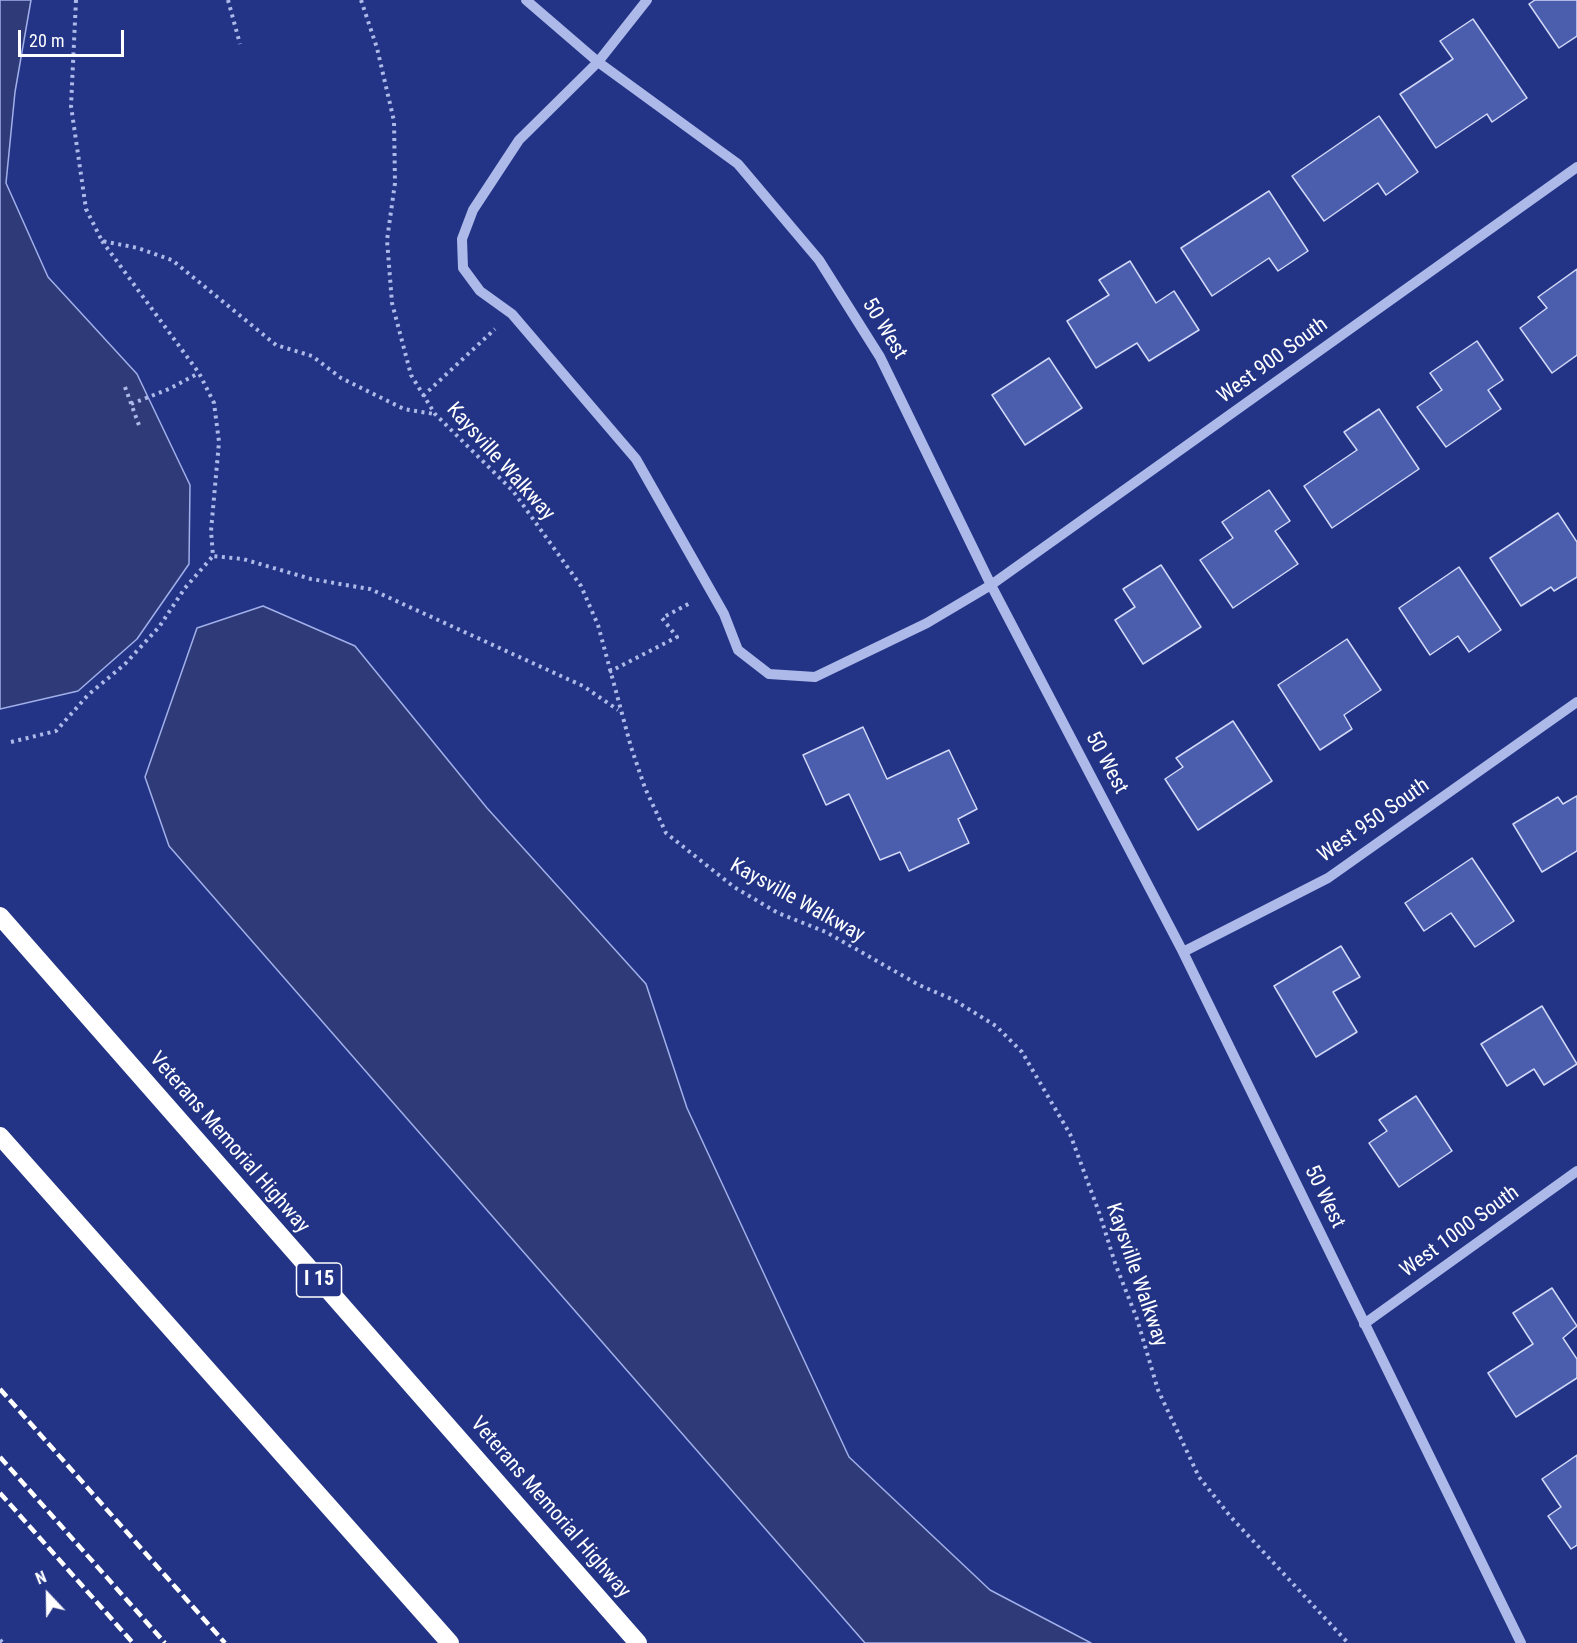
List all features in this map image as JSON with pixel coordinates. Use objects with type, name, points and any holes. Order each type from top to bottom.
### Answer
[{"type":"highway","name":"Veterans Memorial Highway","points":[[0,916],[638,1643]]},
{"type":"highway","points":[[0,1136],[450,1643]]},
{"type":"street","name":"50 West","points":[[526,0],[598,63],[738,164],[819,260],[880,357],[991,585],[1183,952],[1521,1643]]},
{"type":"street","name":"West 900 South","points":[[647,0],[598,63],[519,140],[473,210],[462,239],[463,268],[480,291],[512,314],[636,459],[712,592],[738,650],[769,674],[815,677],[927,623],[991,585],[1577,167]]},
{"type":"street","name":"West 950 South","points":[[1183,952],[1328,878],[1577,702]]},
{"type":"street","name":"West 1000 South","points":[[1364,1324],[1577,1171]]},
{"type":"path","points":[[10,742],[56,731],[88,695],[124,664],[159,627],[185,588],[213,556],[211,531],[219,442],[214,403],[199,373],[102,241],[86,209],[71,106],[76,0]]},
{"type":"path","points":[[228,0],[240,44]]},
{"type":"path","name":"Kaysville Walkway","points":[[361,0],[377,48],[394,121],[395,183],[387,240],[392,303],[411,375],[435,414],[513,491],[581,586],[598,625],[619,711],[645,788],[666,833],[734,887],[778,913],[826,932],[919,985],[954,1000],[996,1026],[1022,1052],[1070,1134],[1137,1319],[1158,1390],[1199,1477],[1230,1516],[1348,1643]]},
{"type":"path","points":[[102,241],[138,248],[172,260],[276,345],[312,356],[341,378],[404,409],[435,414]]},
{"type":"path","points":[[423,396],[512,314]]},
{"type":"path","points":[[131,404],[169,389],[199,373]]},
{"type":"path","points":[[125,387],[140,428]]},
{"type":"path","points":[[213,556],[243,559],[311,579],[370,589],[583,686],[619,711]]},
{"type":"path","points":[[609,672],[677,637],[662,618],[712,592]]},
{"type":"water","points":[[0,0],[31,0],[15,92],[6,183],[48,277],[137,374],[190,485],[189,564],[137,639],[78,691],[0,709]]},
{"type":"water","points":[[263,606],[355,646],[487,808],[646,984],[687,1108],[849,1457],[990,1590],[1091,1643],[865,1643],[169,846],[145,777],[197,628]]},
{"type":"building","points":[[1535,0],[1577,0],[1577,36],[1559,48],[1529,4]]},
{"type":"building","points":[[1473,19],[1527,98],[1492,122],[1487,114],[1436,148],[1400,94],[1453,59],[1440,41]]},
{"type":"building","points":[[1379,116],[1418,172],[1386,195],[1378,183],[1324,221],[1292,176]]},
{"type":"building","points":[[1269,191],[1308,251],[1278,271],[1269,258],[1212,296],[1181,248]]},
{"type":"building","points":[[1130,261],[1156,303],[1174,291],[1199,330],[1149,361],[1137,343],[1096,368],[1067,321],[1109,295],[1099,280]]},
{"type":"building","points":[[1577,269],[1577,355],[1552,373],[1520,328],[1547,308],[1538,297]]},
{"type":"building","points":[[1477,341],[1503,380],[1488,390],[1501,409],[1446,447],[1417,407],[1442,390],[1430,373]]},
{"type":"building","points":[[1049,358],[1082,408],[1025,445],[992,395]]},
{"type":"building","points":[[1379,409],[1419,469],[1332,528],[1304,486],[1357,450],[1344,432]]},
{"type":"building","points":[[1269,490],[1290,521],[1275,531],[1298,564],[1233,608],[1200,560],[1233,538],[1222,522]]},
{"type":"building","points":[[1558,513],[1577,542],[1577,577],[1554,591],[1551,587],[1521,606],[1490,558]]},
{"type":"building","points":[[1161,565],[1201,627],[1143,664],[1115,620],[1135,607],[1123,589]]},
{"type":"building","points":[[1459,567],[1501,630],[1469,652],[1458,636],[1430,655],[1399,608]]},
{"type":"building","points":[[1347,639],[1381,690],[1344,715],[1352,729],[1320,750],[1278,685]]},
{"type":"building","points":[[1233,721],[1272,781],[1198,830],[1165,779],[1183,767],[1176,758]]},
{"type":"building","points":[[863,727],[887,779],[949,750],[977,809],[958,819],[969,843],[909,871],[900,852],[880,860],[849,794],[826,805],[803,755]]},
{"type":"building","points":[[1577,796],[1577,851],[1542,872],[1513,824],[1558,797],[1563,804]]},
{"type":"building","points":[[1472,858],[1514,921],[1475,947],[1451,913],[1424,931],[1405,903]]},
{"type":"building","points":[[1341,946],[1360,977],[1333,992],[1357,1032],[1316,1057],[1274,986]]},
{"type":"building","points":[[1542,1006],[1577,1064],[1544,1085],[1534,1069],[1507,1086],[1481,1044]]},
{"type":"building","points":[[1416,1096],[1452,1151],[1399,1187],[1369,1143],[1387,1131],[1379,1120]]},
{"type":"building","points":[[1552,1288],[1577,1326],[1563,1338],[1577,1359],[1577,1378],[1516,1417],[1488,1373],[1533,1344],[1513,1313]]},
{"type":"building","points":[[1577,1455],[1577,1545],[1571,1549],[1548,1516],[1561,1507],[1542,1479]]},
{"type":"railway","points":[[0,1389],[225,1643]]},
{"type":"railway","points":[[0,1457],[165,1643]]},
{"type":"railway","points":[[0,1493],[133,1643]]}]
